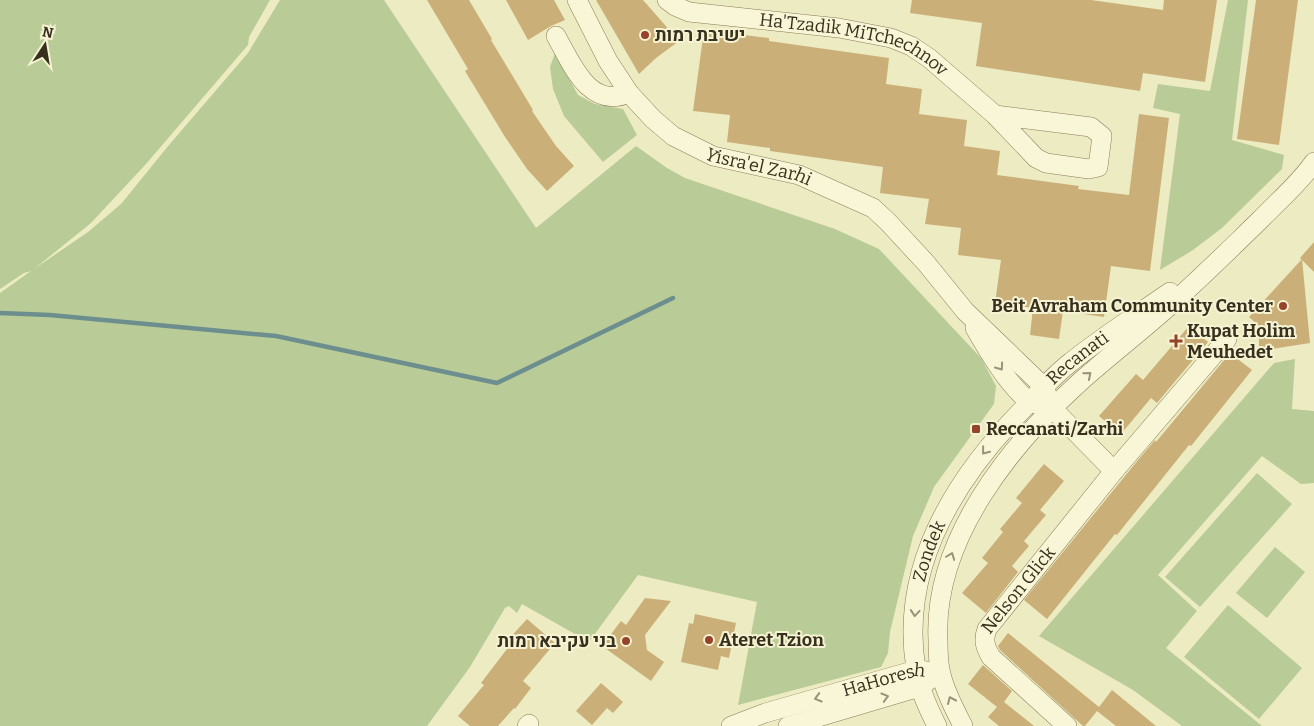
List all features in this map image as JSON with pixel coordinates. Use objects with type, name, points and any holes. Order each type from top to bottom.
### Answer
[{"type":"street","name":"Yisra'el Zarhi","points":[[577,0],[608,61],[629,93],[652,119],[673,136],[713,156],[799,175],[873,208],[921,257],[965,311],[1044,387],[1053,409]]},
{"type":"street","name":"Ha'Tzadik MiTchechnov","points":[[667,0],[689,12],[819,26],[891,38],[911,46],[929,58],[995,115],[1036,158],[1046,163],[1089,169],[1098,167],[1102,136],[1091,127],[995,115]]},
{"type":"street","points":[[556,36],[581,79],[592,91],[608,98],[629,93]]},
{"type":"street","name":"Recanati","points":[[1053,409],[1080,382],[1168,308],[1292,188],[1314,162]]},
{"type":"street","name":"Recanati","points":[[1029,402],[1070,362],[1228,251]]},
{"type":"street","name":"Yisra'el Zarhi","points":[[965,311],[995,361],[1029,402]]},
{"type":"street","name":"Nelson Glick","points":[[1067,726],[991,657],[985,647],[987,629],[1114,471],[1227,339]]},
{"type":"street","points":[[1029,402],[1053,409],[1114,471]]},
{"type":"street","name":"Zondek","points":[[936,726],[918,678],[914,633],[916,594],[923,562],[933,537],[970,470],[1003,429],[1029,402]]},
{"type":"street","name":"Zondek","points":[[963,726],[940,673],[937,634],[940,597],[946,568],[954,546],[990,482],[1020,444],[1053,409]]},
{"type":"street","name":"HaHoresh","points":[[731,726],[765,713],[940,673]]},
{"type":"street","name":"HaHoresh","points":[[788,726],[918,678]]},
{"type":"green space","points":[[0,0],[270,0],[249,37],[248,45],[146,164],[91,223],[34,269],[88,232],[121,204],[248,53],[280,0],[384,0],[536,228],[636,146],[685,178],[835,229],[879,249],[981,358],[996,386],[994,404],[934,487],[913,536],[890,632],[888,653],[881,667],[738,705],[757,602],[638,575],[589,642],[522,604],[517,613],[509,606],[505,608],[470,667],[427,726],[0,726],[0,293],[31,271],[24,273],[0,289]]},
{"type":"green space","points":[[1228,0],[1248,0],[1232,140],[1284,155],[1282,169],[1222,228],[1193,250],[1160,270],[1180,114],[1153,108],[1158,84],[1210,91]]},
{"type":"green space","points":[[555,53],[578,95],[595,104],[623,109],[637,135],[603,162],[564,116],[553,89],[550,67]]},
{"type":"green space","points":[[1295,359],[1292,409],[1314,411],[1314,483],[1301,484],[1262,456],[1158,575],[1197,611],[1166,648],[1262,726],[1182,726],[1133,690],[1039,636],[1274,363]]},
{"type":"green space","points":[[1257,473],[1292,504],[1200,607],[1165,577]]},
{"type":"green space","points":[[1275,547],[1305,572],[1267,618],[1236,593]]},
{"type":"green space","points":[[1228,605],[1302,668],[1259,719],[1184,657]]},
{"type":"building","points":[[427,0],[469,0],[532,111],[556,146],[574,166],[547,191],[527,169],[505,137],[465,71],[468,69]]},
{"type":"building","points":[[506,0],[554,0],[565,20],[528,40]]},
{"type":"building","name":"ישיבת רמות","points":[[596,0],[643,0],[679,41],[656,58],[639,74]]},
{"type":"building","points":[[912,0],[1091,0],[1163,10],[1164,0],[1217,0],[1205,82],[1143,73],[1140,91],[976,66],[982,23],[910,13]]},
{"type":"building","points":[[1256,0],[1298,0],[1279,145],[1237,139]]},
{"type":"building","points":[[704,30],[769,38],[769,41],[889,58],[886,84],[922,89],[919,114],[967,120],[964,146],[1000,151],[997,175],[1079,186],[1078,189],[1129,195],[1139,114],[1169,118],[1150,271],[1111,266],[1104,317],[1063,311],[1059,339],[1030,335],[1033,308],[995,303],[1001,260],[958,255],[961,228],[925,224],[929,199],[880,193],[883,167],[770,151],[770,148],[727,142],[730,115],[693,111]]},
{"type":"building","points":[[1314,242],[1314,272],[1300,258]]},
{"type":"building","name":"Beit Avraham Community Center","points":[[1302,259],[1310,343],[1259,351],[1259,326],[1249,317]]},
{"type":"building","points":[[1189,326],[1208,342],[1157,403],[1151,398],[1121,434],[1099,416],[1136,374],[1143,380]]},
{"type":"building","points":[[1230,353],[1252,370],[1117,535],[1115,534],[1047,619],[1024,600],[1138,460],[1155,440],[1156,442]]},
{"type":"building","points":[[1044,464],[1064,481],[1040,510],[1046,515],[1024,541],[1029,546],[1012,566],[1018,572],[986,613],[962,593],[988,563],[982,558],[1003,532],[1000,529],[1022,503],[1016,498]]},
{"type":"building","name":"בני עקיבא רמות","points":[[645,598],[671,601],[645,635],[647,650],[664,662],[651,681],[602,646],[621,621],[626,625]]},
{"type":"building","name":"Ateret Tzion","points":[[695,614],[736,623],[729,658],[721,656],[718,670],[681,662],[689,623],[693,624]]},
{"type":"building","points":[[527,619],[555,643],[523,681],[531,688],[515,709],[498,726],[470,726],[458,716],[484,685],[481,683],[510,645],[506,642]]},
{"type":"building","points":[[1008,633],[1099,707],[1112,690],[1156,726],[1116,726],[1097,711],[1083,726],[1000,650],[998,646]]},
{"type":"building","points":[[983,665],[1012,691],[1004,702],[1034,726],[999,726],[988,717],[997,707],[968,684]]},
{"type":"building","points":[[601,683],[623,702],[613,713],[607,708],[592,725],[576,711]]},
{"type":"waterway","points":[[0,313],[50,315],[276,336],[497,383],[673,298]]},
{"type":"place","name":"ישיבת רמות","points":[[645,35]]},
{"type":"place","name":"Beit Avraham Community Center","points":[[1283,306]]},
{"type":"place","name":"Kupat Holim Meuhedet","points":[[1176,341]]},
{"type":"place","name":"Reccanati/Zarhi","points":[[976,429]]},
{"type":"place","name":"Ateret Tzion","points":[[709,640]]},
{"type":"place","name":"בני עקיבא רמות","points":[[626,641]]}]
